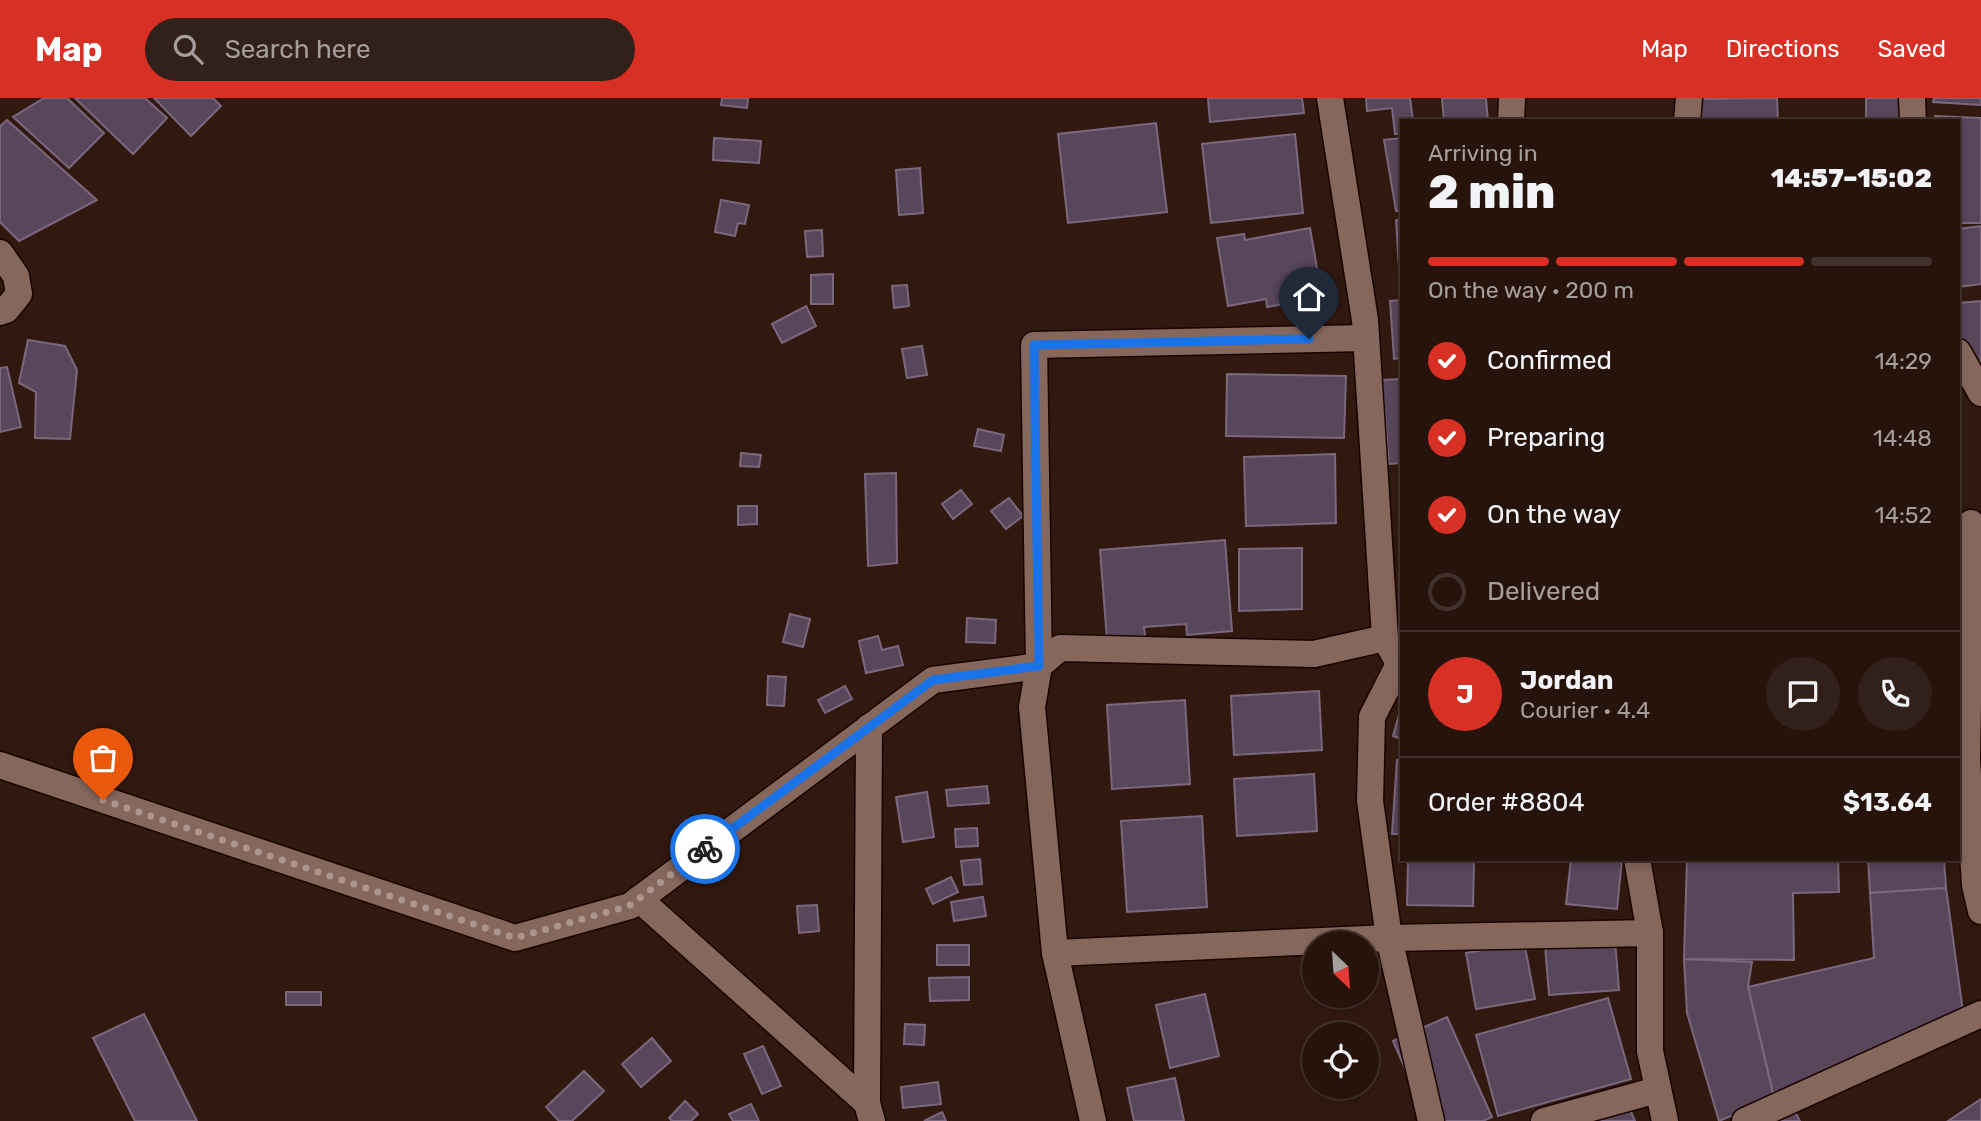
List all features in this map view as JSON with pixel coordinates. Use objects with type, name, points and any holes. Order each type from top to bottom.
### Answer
[{"type":"street","points":[[1330,98],[1365,320],[1364,338],[1385,638],[1400,667],[1372,717],[1370,801],[1389,938],[1431,1121]]},
{"type":"street","points":[[1511,119],[1512,98]]},
{"type":"street","points":[[1687,119],[1689,98]]},
{"type":"street","points":[[1912,98],[1913,119]]},
{"type":"street","points":[[0,253],[16,276],[19,294],[6,310],[0,312]]},
{"type":"street","points":[[1093,1121],[1055,953],[1032,707],[1039,666],[1034,345],[1364,338]]},
{"type":"street","points":[[1960,356],[1981,393]]},
{"type":"street","points":[[1970,524],[1967,760],[1975,885],[1981,911]]},
{"type":"street","points":[[0,765],[515,938],[629,906],[933,680],[1039,666],[1060,648],[1314,654],[1385,638]]},
{"type":"street","points":[[869,727],[869,1112]]},
{"type":"street","points":[[1637,861],[1650,933],[1650,1051],[1665,1121]]},
{"type":"street","points":[[639,899],[869,1112]]},
{"type":"street","points":[[1055,953],[1389,938],[1650,933]]},
{"type":"street","points":[[1745,1121],[1981,1014]]},
{"type":"street","points":[[1544,1121],[1657,1090]]},
{"type":"building","points":[[44,98],[67,98],[104,133],[69,168],[13,117]]},
{"type":"building","points":[[75,98],[145,98],[167,118],[133,154]]},
{"type":"building","points":[[154,98],[213,98],[221,106],[191,136]]},
{"type":"building","points":[[722,98],[748,98],[747,108],[721,105]]},
{"type":"building","points":[[1208,98],[1302,98],[1304,113],[1210,122]]},
{"type":"building","points":[[1366,98],[1410,98],[1413,119],[1400,119],[1400,133],[1395,134],[1392,108],[1367,111]]},
{"type":"building","points":[[1442,98],[1486,98],[1488,119],[1444,119]]},
{"type":"building","points":[[1777,98],[1778,119],[1697,119],[1695,99]]},
{"type":"building","points":[[1866,98],[1914,98],[1914,119],[1866,119]]},
{"type":"building","points":[[1934,98],[1981,98],[1981,105],[1933,102]]},
{"type":"building","points":[[1935,116],[1981,118],[1981,223],[1960,223],[1960,119],[1935,119]]},
{"type":"building","points":[[7,120],[97,200],[19,241],[0,222],[0,126]]},
{"type":"building","points":[[1156,123],[1167,212],[1068,223],[1058,134]]},
{"type":"building","points":[[1295,134],[1303,213],[1211,223],[1202,144]]},
{"type":"building","points":[[714,138],[761,141],[759,163],[713,160]]},
{"type":"building","points":[[1400,138],[1400,210],[1396,211],[1384,140]]},
{"type":"building","points":[[920,168],[923,213],[899,215],[896,170]]},
{"type":"building","points":[[721,200],[749,205],[745,224],[738,223],[735,236],[715,232]]},
{"type":"building","points":[[1396,220],[1400,220],[1400,284]]},
{"type":"building","points":[[1981,226],[1981,284],[1960,287],[1960,229]]},
{"type":"building","points":[[1310,228],[1322,297],[1267,307],[1266,299],[1228,306],[1217,238],[1244,234],[1245,240]]},
{"type":"building","points":[[822,230],[823,256],[807,257],[805,231]]},
{"type":"building","points":[[833,274],[833,304],[811,304],[811,275]]},
{"type":"building","points":[[907,285],[909,306],[894,308],[892,286]]},
{"type":"building","points":[[1400,300],[1400,358],[1394,359],[1390,301]]},
{"type":"building","points":[[1981,301],[1981,371],[1960,346],[1960,303]]},
{"type":"building","points":[[806,306],[816,326],[782,343],[772,324]]},
{"type":"building","points":[[28,340],[65,346],[77,370],[70,439],[35,438],[36,392],[19,383]]},
{"type":"building","points":[[922,346],[927,375],[907,378],[902,349]]},
{"type":"building","points":[[7,367],[21,427],[0,432],[0,368]]},
{"type":"building","points":[[1227,374],[1346,376],[1344,438],[1226,436]]},
{"type":"building","points":[[1400,379],[1400,463],[1389,464],[1382,380]]},
{"type":"building","points":[[978,429],[1004,435],[1001,451],[974,446]]},
{"type":"building","points":[[741,453],[761,455],[759,467],[740,466]]},
{"type":"building","points":[[1335,454],[1336,523],[1246,526],[1244,457]]},
{"type":"building","points":[[896,473],[897,563],[868,566],[865,474]]},
{"type":"building","points":[[961,490],[972,504],[953,519],[942,504]]},
{"type":"building","points":[[1009,498],[1023,516],[1006,529],[991,511]]},
{"type":"building","points":[[738,506],[757,506],[757,524],[738,525]]},
{"type":"building","points":[[1225,540],[1232,631],[1187,635],[1186,624],[1144,627],[1145,636],[1107,639],[1100,550]]},
{"type":"building","points":[[1302,548],[1302,609],[1239,611],[1239,549]]},
{"type":"building","points":[[790,614],[810,619],[803,647],[783,642]]},
{"type":"building","points":[[967,618],[996,620],[995,643],[966,642]]},
{"type":"building","points":[[878,636],[882,650],[898,646],[903,665],[866,673],[859,641]]},
{"type":"building","points":[[768,676],[786,677],[784,706],[767,705]]},
{"type":"building","points":[[845,686],[852,699],[825,713],[818,700]]},
{"type":"building","points":[[1319,691],[1322,750],[1234,755],[1231,696]]},
{"type":"building","points":[[1185,700],[1190,784],[1112,789],[1107,705]]},
{"type":"building","points":[[1400,711],[1400,738],[1393,736]]},
{"type":"building","points":[[1397,760],[1400,760],[1400,834],[1392,834]]},
{"type":"building","points":[[1314,774],[1317,831],[1237,836],[1234,779]]},
{"type":"building","points":[[987,786],[989,803],[948,806],[946,790]]},
{"type":"building","points":[[927,792],[934,837],[903,842],[896,797]]},
{"type":"building","points":[[1202,816],[1207,907],[1127,912],[1121,821]]},
{"type":"building","points":[[977,828],[978,846],[956,847],[955,829]]},
{"type":"building","points":[[980,859],[982,884],[964,885],[961,861]]},
{"type":"building","points":[[1571,861],[1622,861],[1617,909],[1566,904]]},
{"type":"building","points":[[1687,861],[1838,861],[1839,892],[1793,893],[1794,960],[1684,959]]},
{"type":"building","points":[[1868,861],[1944,861],[1946,888],[1870,893]]},
{"type":"building","points":[[1408,862],[1474,862],[1473,906],[1407,905]]},
{"type":"building","points":[[951,877],[958,892],[933,904],[926,889]]},
{"type":"building","points":[[1946,888],[1964,1019],[1774,1098],[1748,987],[1874,958],[1870,893]]},
{"type":"building","points":[[983,897],[986,916],[954,921],[951,902]]},
{"type":"building","points":[[817,905],[819,931],[799,933],[797,906]]},
{"type":"building","points":[[1615,940],[1619,990],[1549,995],[1545,945]]},
{"type":"building","points":[[1524,942],[1535,999],[1476,1009],[1466,953]]},
{"type":"building","points":[[937,945],[969,945],[969,965],[937,965]]},
{"type":"building","points":[[1684,959],[1752,962],[1748,987],[1774,1098],[1719,1121],[1687,1013]]},
{"type":"building","points":[[969,977],[969,1000],[930,1001],[929,978]]},
{"type":"building","points":[[286,992],[321,992],[321,1005],[286,1005]]},
{"type":"building","points":[[1205,994],[1219,1056],[1170,1068],[1156,1005]]},
{"type":"building","points":[[1608,998],[1631,1079],[1498,1116],[1476,1035]]},
{"type":"building","points":[[144,1014],[197,1121],[135,1121],[93,1038]]},
{"type":"building","points":[[1447,1017],[1492,1117],[1483,1121],[1428,1121],[1393,1041]]},
{"type":"building","points":[[905,1024],[925,1025],[924,1045],[904,1044]]},
{"type":"building","points":[[652,1038],[671,1061],[641,1087],[622,1064]]},
{"type":"building","points":[[763,1046],[781,1086],[762,1094],[744,1054]]},
{"type":"building","points":[[584,1071],[604,1091],[572,1121],[559,1121],[546,1107]]},
{"type":"building","points":[[1175,1078],[1184,1121],[1134,1121],[1127,1088]]},
{"type":"building","points":[[938,1082],[941,1104],[903,1108],[901,1087]]},
{"type":"building","points":[[1981,1099],[1981,1121],[1948,1121]]},
{"type":"building","points":[[685,1101],[698,1114],[691,1121],[672,1121],[669,1118]]},
{"type":"building","points":[[1790,1102],[1800,1121],[1754,1121]]},
{"type":"building","points":[[751,1104],[759,1121],[733,1121],[729,1114]]},
{"type":"building","points":[[1629,1107],[1635,1121],[1597,1121]]},
{"type":"building","points":[[942,1112],[946,1121],[924,1121]]},
{"type":"way so far","points":[[103,800],[515,938],[629,906],[705,849]]},
{"type":"route","points":[[705,849],[933,680],[1039,666],[1034,345],[1309,339]]}]
